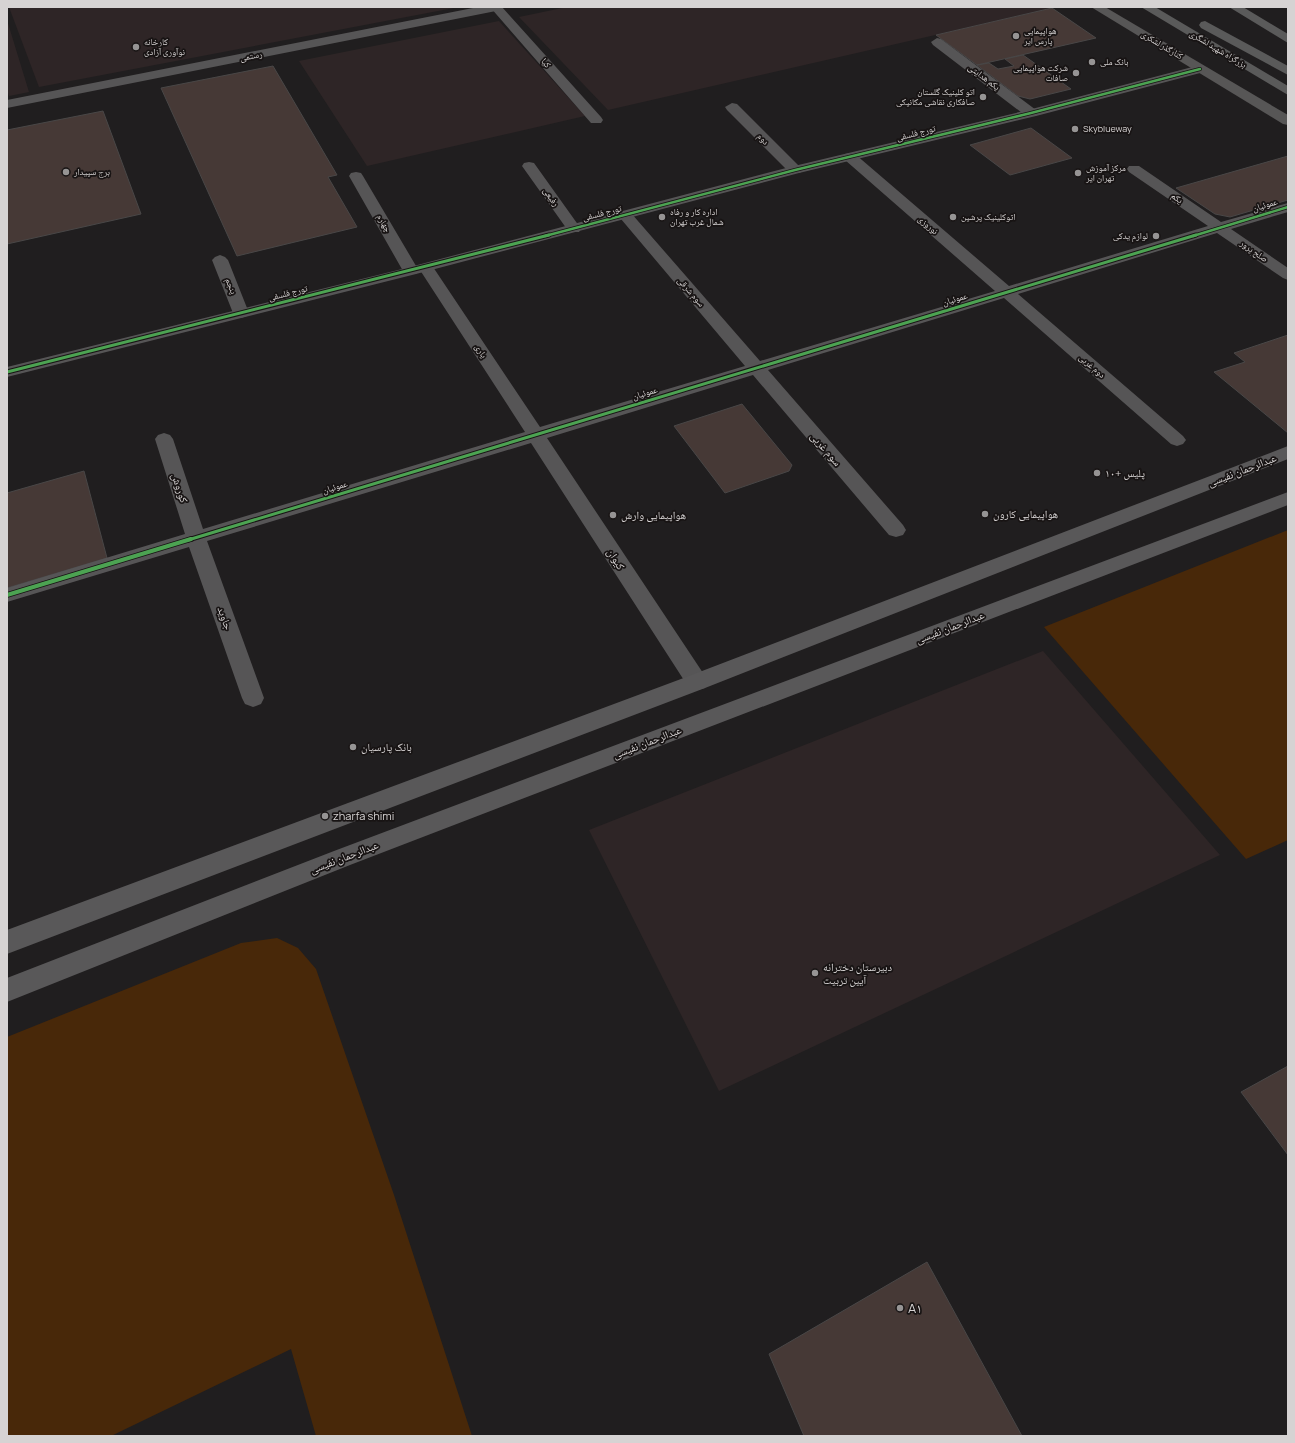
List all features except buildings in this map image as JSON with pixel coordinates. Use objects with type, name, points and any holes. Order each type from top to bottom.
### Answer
[{"type":"highway","name":"بزرگراه شهید لشگری","points":[[1148,7],[1288,91]]},
{"type":"highway","points":[[1166,7],[1178,12]]},
{"type":"highway","points":[[1235,7],[1288,39]]},
{"type":"highway","points":[[1249,7],[1275,17]]},
{"type":"highway","points":[[1198,21],[1288,71]]},
{"type":"main road","name":"کنارگذر لشکری","points":[[1097,7],[1288,121]]},
{"type":"main road","name":"عبدالرحمان نفیسی","points":[[7,942],[697,682],[1288,452]]},
{"type":"main road","name":"عبدالرحمان نفیسی","points":[[7,990],[342,858],[1288,498]]},
{"type":"street","name":"رستمی","points":[[7,104],[496,7]]},
{"type":"street","name":"کیا","points":[[496,7],[596,120]]},
{"type":"street","name":"یکم هدایتی","points":[[937,42],[1031,113]]},
{"type":"street","name":"تورج فلسفی","points":[[7,372],[626,216],[795,170],[1031,113],[1200,69]]},
{"type":"street","name":"دوم","points":[[732,107],[795,170]]},
{"type":"street","name":"نوروزی","points":[[850,157],[1006,292]]},
{"type":"street","name":"رفیعی","points":[[529,166],[574,229]]},
{"type":"street","name":"یکم","points":[[1134,168],[1220,228]]},
{"type":"street","name":"چهارم","points":[[356,176],[419,269]]},
{"type":"street","name":"عموئیان","points":[[7,595],[1288,207]]},
{"type":"street","name":"سوم شرقی","points":[[626,216],[757,368]]},
{"type":"street","name":"صلح پرور","points":[[1220,228],[1288,275]]},
{"type":"street","name":"پنجم","points":[[220,260],[241,313]]},
{"type":"street","name":"یاری","points":[[419,269],[535,435]]},
{"type":"street","name":"دوم غربی","points":[[1006,292],[1177,440]]},
{"type":"street","name":"سوم غربی","points":[[757,368],[896,530]]},
{"type":"street","name":"کیوان","points":[[535,435],[697,682]]},
{"type":"street","name":"کوروش","points":[[164,439],[196,538]]},
{"type":"street","name":"جاوید","points":[[196,538],[253,698]]},
{"type":"shaded area","name":"کارخانه نوآوری آزادی","points":[[9,7],[459,7],[39,87]]},
{"type":"shaded area","points":[[567,7],[1057,7],[608,110],[519,17]]},
{"type":"shaded area","points":[[7,20],[29,92],[9,96],[7,90]]},
{"type":"shaded area","points":[[499,21],[585,116],[367,166],[299,61]]},
{"type":"shaded area","points":[[1288,530],[1288,840],[1246,859],[1044,627]]},
{"type":"shaded area","name":"دبیرستان دخترانه آیین تربیت","points":[[1043,651],[1220,855],[719,1091],[589,830]]},
{"type":"shaded area","points":[[277,938],[298,948],[316,969],[394,1195],[472,1436],[316,1436],[291,1349],[111,1436],[7,1436],[7,1037],[241,943]]},
{"type":"cycle path","points":[[7,372],[411,271],[795,170],[1031,113],[1200,69]]},
{"type":"cycle path","points":[[7,595],[1288,207]]},
{"type":"place","name":"هواپیمایی پارس ایر","points":[[1016,36]]},
{"type":"place","name":"کارخانه نوآوری آزادی","points":[[136,47]]},
{"type":"place","name":"بانک ملی","points":[[1092,62]]},
{"type":"place","name":"شرکت هواپیمایی صافات","points":[[1076,73]]},
{"type":"place","name":"اتو کلینیک گلستان صافکاری نقاشی مکانیکی","points":[[983,97]]},
{"type":"place","name":"Skyblueway","points":[[1075,129]]},
{"type":"place","name":"برج سپیدار","points":[[66,172]]},
{"type":"place","name":"مرکز آموزش تهران ایر","points":[[1078,173]]},
{"type":"place","name":"اداره کار و رفاه شمال غرب تهران","points":[[662,217]]},
{"type":"place","name":"اتوکلینیک پرشین","points":[[953,217]]},
{"type":"place","name":"لوازم یدکی","points":[[1156,236]]},
{"type":"place","name":"پلیس +۱۰","points":[[1097,473]]},
{"type":"place","name":"هواپیمایی کارون","points":[[985,514]]},
{"type":"place","name":"هواپیمایی وارش","points":[[613,515]]},
{"type":"place","name":"بانک پارسیان","points":[[353,747]]},
{"type":"place","name":"zharfa shimi","points":[[325,816]]},
{"type":"place","name":"دبیرستان دخترانه آیین تربیت","points":[[815,973]]},
{"type":"place","name":"A۱","points":[[900,1308]]}]
